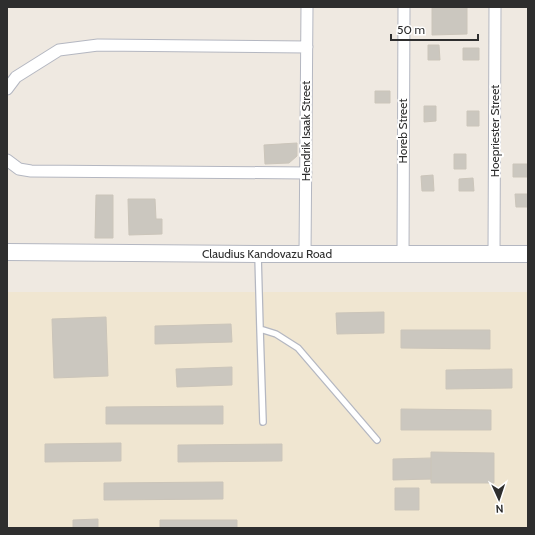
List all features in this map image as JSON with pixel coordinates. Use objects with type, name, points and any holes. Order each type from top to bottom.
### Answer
[{"type":"street","name":"Hendrik Isaak Street","points":[[305,254],[307,7]]},
{"type":"street","name":"Horeb Street","points":[[403,254],[404,7]]},
{"type":"street","name":"Hoepriester Street","points":[[494,254],[495,7]]},
{"type":"street","points":[[7,89],[16,77],[59,50],[98,45],[307,47]]},
{"type":"street","points":[[7,160],[19,169],[31,171],[306,173]]},
{"type":"street","name":"Claudius Kandovazu Road","points":[[7,252],[528,254]]},
{"type":"lane","points":[[258,254],[263,422]]},
{"type":"lane","points":[[260,329],[276,334],[298,348],[377,440]]},
{"type":"shaded area","points":[[7,292],[528,292],[528,528],[9,528]]},
{"type":"building","points":[[432,7],[467,7],[467,34],[432,35]]},
{"type":"building","points":[[428,45],[439,45],[440,60],[428,60]]},
{"type":"building","points":[[463,48],[479,48],[479,60],[463,60]]},
{"type":"building","points":[[375,91],[390,91],[390,103],[375,103]]},
{"type":"building","points":[[424,106],[436,106],[436,121],[424,122]]},
{"type":"building","points":[[467,111],[479,111],[479,126],[467,126]]},
{"type":"building","points":[[297,143],[297,156],[289,163],[265,164],[264,145]]},
{"type":"building","points":[[454,154],[466,154],[466,169],[454,169]]},
{"type":"building","points":[[513,164],[527,164],[527,177],[513,177]]},
{"type":"building","points":[[433,175],[434,191],[422,191],[421,176]]},
{"type":"building","points":[[473,178],[474,191],[459,191],[459,179]]},
{"type":"building","points":[[515,194],[528,194],[528,207],[516,207]]},
{"type":"building","points":[[96,195],[113,195],[113,238],[95,238]]},
{"type":"building","points":[[128,199],[155,199],[156,219],[162,219],[162,234],[129,235]]},
{"type":"building","points":[[384,312],[384,333],[337,334],[336,313]]},
{"type":"building","points":[[106,317],[108,376],[54,378],[52,319]]},
{"type":"building","points":[[231,324],[232,342],[155,344],[155,326]]},
{"type":"building","points":[[401,330],[490,330],[490,349],[401,348]]},
{"type":"building","points":[[232,367],[232,385],[177,387],[176,369]]},
{"type":"building","points":[[512,369],[512,388],[446,389],[446,370]]},
{"type":"building","points":[[223,406],[223,424],[106,424],[106,407]]},
{"type":"building","points":[[401,409],[491,410],[491,430],[401,430]]},
{"type":"building","points":[[121,443],[121,461],[45,462],[45,444]]},
{"type":"building","points":[[282,444],[282,461],[178,462],[178,445]]},
{"type":"building","points":[[431,452],[494,453],[494,483],[431,483]]},
{"type":"building","points":[[431,458],[431,479],[393,480],[393,459]]},
{"type":"building","points":[[223,482],[223,499],[104,500],[104,483]]},
{"type":"building","points":[[395,488],[419,488],[419,510],[395,510]]},
{"type":"building","points":[[98,519],[98,528],[73,528],[73,520]]},
{"type":"building","points":[[160,520],[237,520],[237,528],[160,528]]}]
